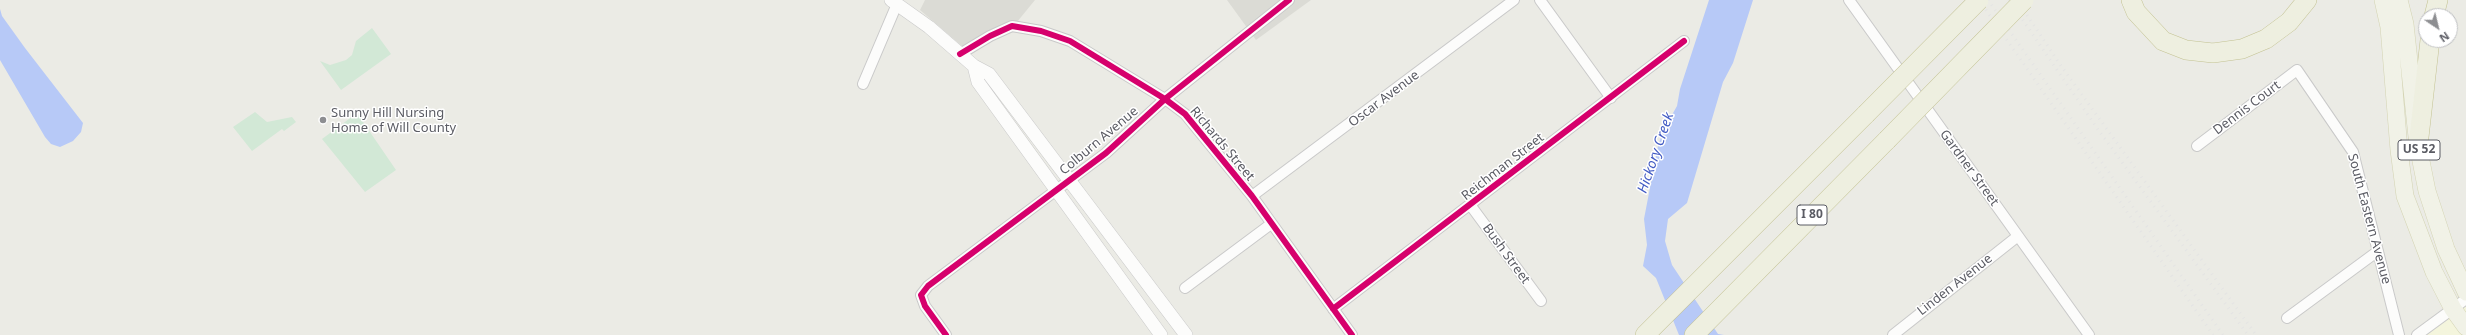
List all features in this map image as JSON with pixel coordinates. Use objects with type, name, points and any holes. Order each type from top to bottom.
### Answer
[{"type":"highway","name":"I 80","points":[[1645,335],[1979,0]]},
{"type":"highway","name":"I 80","points":[[1694,335],[2024,0]]},
{"type":"highway","points":[[2131,0],[2136,12],[2148,28],[2163,41],[2186,50],[2213,53],[2242,49],[2266,38],[2289,22],[2307,0]]},
{"type":"highway","points":[[2418,146],[2429,48]]},
{"type":"main road","name":"US 52","points":[[2383,0],[2389,27],[2399,150],[2405,196],[2419,238],[2459,304],[2466,327]]},
{"type":"main road","name":"US 52","points":[[2399,0],[2405,24],[2418,146],[2427,191],[2446,249],[2466,292]]},
{"type":"street","name":"Colburn Avenue","points":[[946,335],[925,306],[921,295],[928,286],[1106,153],[1165,99],[1289,0]]},
{"type":"street","name":"Oscar Avenue","points":[[1252,196],[1514,0]]},
{"type":"street","points":[[1540,0],[1611,98]]},
{"type":"street","name":"Gardner Street","points":[[1849,0],[2089,335]]},
{"type":"street","points":[[863,84],[894,2],[974,66],[989,74],[1186,335]]},
{"type":"street","name":"Richards Street","points":[[960,54],[990,36],[1012,26],[1041,31],[1070,41],[1114,66],[1165,99],[1184,114],[1252,196],[1352,335]]},
{"type":"street","name":"Reichman Street","points":[[1333,309],[1471,206],[1684,41]]},
{"type":"street","points":[[974,66],[978,82],[1161,335]]},
{"type":"street","name":"Dennis Court","points":[[2197,146],[2297,70]]},
{"type":"street","name":"South Eastern Avenue","points":[[2297,70],[2353,152],[2399,335]]},
{"type":"street","name":"Bush Street","points":[[1471,206],[1541,301]]},
{"type":"street","points":[[1185,288],[1271,224]]},
{"type":"street","name":"Linden Avenue","points":[[1893,335],[2018,236]]},
{"type":"street","points":[[2287,318],[2378,251]]},
{"type":"street","points":[[2417,335],[2459,304]]},
{"type":"shaded area","points":[[925,0],[1035,0],[1017,22],[1001,25],[963,47],[920,10]]},
{"type":"shaded area","points":[[1227,0],[1311,0],[1256,40]]},
{"type":"shaded area","points":[[372,28],[391,54],[341,90],[320,61],[330,65],[346,60],[352,55],[356,41]]},
{"type":"shaded area","points":[[255,112],[267,122],[292,117],[296,122],[284,131],[282,129],[252,151],[233,127]]},
{"type":"shaded area","points":[[357,113],[396,170],[365,192],[322,139]]},
{"type":"shaded area","points":[[2466,302],[2466,335],[2422,335]]},
{"type":"water","points":[[1709,0],[1753,0],[1733,63],[1723,82],[1687,203],[1668,219],[1665,241],[1672,265],[1718,334],[1724,335],[1679,335],[1656,278],[1643,266],[1647,245],[1644,219],[1658,146],[1664,129],[1677,106],[1680,89]]},
{"type":"water","points":[[0,9],[2,16],[25,48],[83,123],[81,132],[73,141],[60,147],[51,144],[45,137],[0,60]]},
{"type":"railway","points":[[1979,0],[2213,335]]},
{"type":"railway","points":[[1988,0],[2223,335]]},
{"type":"railway","points":[[2009,0],[2097,128],[2248,335]]},
{"type":"railway","points":[[2017,0],[2059,63],[2256,335]]},
{"type":"cycle path","points":[[946,335],[925,306],[921,295],[928,286],[1106,153],[1165,99],[1289,0]]},
{"type":"cycle path","points":[[960,54],[990,36],[1012,26],[1041,31],[1070,41],[1165,99],[1185,114],[1252,196],[1352,335]]},
{"type":"cycle path","points":[[1333,309],[1684,41]]},
{"type":"place","name":"Sunny Hill Nursing Home of Will County","points":[[323,120]]},
{"type":"water label","name":"Hickory Creek","points":[[1656,153]]}]
